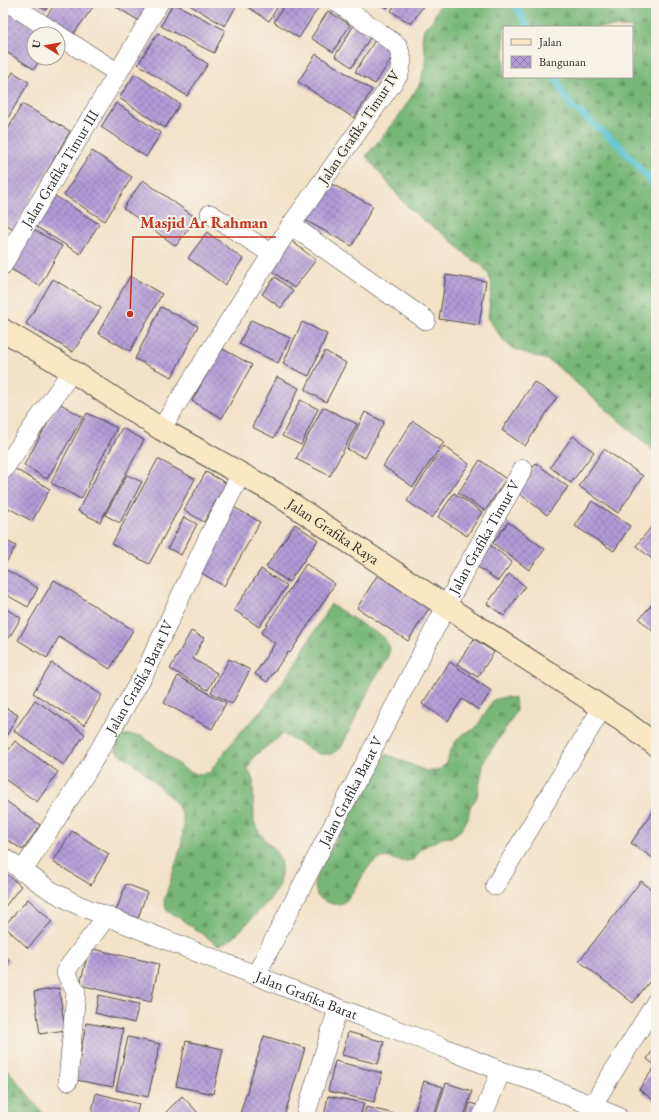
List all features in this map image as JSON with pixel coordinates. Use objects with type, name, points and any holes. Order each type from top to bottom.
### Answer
[{"type":"main road","name":"Jalan Grafika Raya","points":[[3,330],[72,371],[161,429],[275,493],[623,721],[656,745]]},
{"type":"street","points":[[9,3],[45,26]]},
{"type":"street","name":"Jalan Grafika Timur III","points":[[3,266],[12,248],[159,3]]},
{"type":"street","name":"Jalan Grafika Timur IV","points":[[161,429],[291,225],[399,74],[402,60],[398,46],[338,3]]},
{"type":"street","points":[[66,39],[118,73]]},
{"type":"street","points":[[210,214],[272,254]]},
{"type":"street","points":[[291,225],[426,320]]},
{"type":"street","points":[[3,470],[72,371]]},
{"type":"street","name":"Jalan Grafika Timur V","points":[[447,607],[494,520],[524,469]]},
{"type":"street","name":"Jalan Grafika Barat IV","points":[[22,872],[87,771],[144,674],[208,538],[241,474]]},
{"type":"street","name":"Jalan Grafika Barat V","points":[[256,975],[447,607]]},
{"type":"street","points":[[495,886],[602,708]]},
{"type":"street","name":"Jalan Grafika Barat","points":[[3,858],[50,890],[78,905],[501,1071],[534,1081],[618,1117]]},
{"type":"street","points":[[68,1081],[76,992],[66,973],[67,969],[107,916]]},
{"type":"street","points":[[592,1106],[656,1002]]},
{"type":"street","points":[[305,1117],[338,1008]]},
{"type":"street","points":[[482,1117],[501,1071]]},
{"type":"green space","points":[[440,3],[656,3],[656,453],[557,366],[547,360],[511,348],[503,340],[488,318],[492,284],[488,273],[481,264],[471,259],[445,235],[424,221],[405,204],[366,156],[397,119],[419,85],[426,63],[422,40],[424,28],[433,20]]},
{"type":"green space","points":[[331,604],[384,637],[390,648],[387,660],[373,681],[341,748],[331,754],[319,754],[283,734],[253,757],[248,769],[253,780],[254,822],[259,832],[275,851],[281,861],[279,884],[273,896],[239,932],[230,940],[218,945],[167,911],[164,901],[181,847],[184,824],[181,812],[176,803],[138,766],[116,751],[118,740],[121,736],[127,735],[142,736],[186,770],[197,774],[209,773],[237,736],[262,710],[290,672]]},
{"type":"green space","points":[[504,697],[515,698],[516,711],[484,761],[477,797],[470,807],[468,818],[462,829],[452,837],[442,838],[420,849],[413,860],[402,861],[385,857],[379,859],[371,865],[347,900],[339,904],[330,903],[317,896],[314,881],[352,810],[367,792],[376,771],[386,754],[426,771],[437,771],[447,763],[450,752],[456,741],[465,733],[475,729],[493,700]]},
{"type":"green space","points":[[3,1064],[46,1117],[3,1117]]},
{"type":"building","points":[[35,3],[50,3],[46,10]]},
{"type":"building","points":[[56,3],[96,3],[72,36],[66,32],[66,26],[58,26],[46,17]]},
{"type":"building","points":[[110,3],[153,3],[141,22]]},
{"type":"building","points":[[173,3],[225,30],[214,53],[161,26]]},
{"type":"building","points":[[186,3],[238,3],[225,26]]},
{"type":"building","points":[[250,3],[280,3],[269,21],[248,7]]},
{"type":"building","points":[[286,3],[317,3],[320,5],[299,38],[274,22]]},
{"type":"building","points":[[379,3],[390,3],[387,8]]},
{"type":"building","points":[[396,3],[425,3],[411,24],[391,11]]},
{"type":"building","points":[[3,5],[31,26],[26,26],[26,64],[3,50]]},
{"type":"building","points":[[328,11],[350,25],[333,52],[311,38]]},
{"type":"building","points":[[354,25],[371,36],[352,67],[335,56]]},
{"type":"building","points":[[158,33],[208,64],[187,96],[138,64]]},
{"type":"building","points":[[375,40],[395,53],[375,84],[355,72]]},
{"type":"building","points":[[316,54],[372,90],[354,118],[298,82]]},
{"type":"building","points":[[29,66],[36,66],[34,69]]},
{"type":"building","points":[[13,72],[29,82],[5,123],[3,121],[3,89]]},
{"type":"building","points":[[135,74],[180,104],[165,128],[119,98]]},
{"type":"building","points":[[116,103],[161,133],[146,157],[101,127]]},
{"type":"building","points":[[22,104],[70,131],[14,229],[3,223],[3,138]]},
{"type":"building","points":[[92,151],[132,177],[105,221],[64,195]]},
{"type":"building","points":[[143,180],[196,218],[176,246],[123,208]]},
{"type":"building","points":[[324,180],[373,206],[352,246],[303,219]]},
{"type":"building","points":[[52,194],[99,224],[80,254],[32,224]]},
{"type":"building","points":[[31,228],[62,246],[40,286],[9,268]]},
{"type":"building","points":[[207,232],[243,259],[225,285],[188,258]]},
{"type":"building","points":[[289,239],[316,260],[294,288],[267,267]]},
{"type":"building","points":[[446,275],[486,281],[479,325],[439,319]]},
{"type":"building","points":[[130,276],[162,294],[130,351],[98,333]]},
{"type":"building","points":[[275,277],[293,291],[281,308],[262,294]]},
{"type":"building","points":[[53,279],[101,308],[73,352],[26,324]]},
{"type":"building","points":[[161,307],[198,326],[172,377],[135,359]]},
{"type":"building","points":[[251,320],[290,338],[278,363],[239,344]]},
{"type":"building","points":[[302,322],[327,334],[309,376],[283,364]]},
{"type":"building","points":[[221,348],[252,365],[222,418],[192,401]]},
{"type":"building","points":[[325,351],[346,363],[326,402],[305,390]]},
{"type":"building","points":[[277,377],[299,388],[274,438],[252,427]]},
{"type":"building","points":[[534,382],[557,397],[525,446],[502,430]]},
{"type":"building","points":[[300,400],[318,409],[301,445],[282,436]]},
{"type":"building","points":[[59,403],[83,417],[47,479],[24,465]]},
{"type":"building","points":[[323,407],[357,424],[330,476],[296,459]]},
{"type":"building","points":[[365,412],[384,422],[365,458],[347,449]]},
{"type":"building","points":[[87,413],[117,428],[81,499],[51,483]]},
{"type":"building","points":[[413,421],[444,442],[413,487],[383,466]]},
{"type":"building","points":[[122,428],[144,440],[100,522],[78,511]]},
{"type":"building","points":[[573,436],[594,452],[571,483],[550,467]]},
{"type":"building","points":[[444,446],[469,464],[432,518],[407,501]]},
{"type":"building","points":[[604,449],[643,476],[618,513],[579,486]]},
{"type":"building","points":[[158,459],[195,479],[149,564],[112,544]]},
{"type":"building","points":[[480,460],[506,479],[485,511],[458,493]]},
{"type":"building","points":[[536,463],[568,487],[547,515],[516,491]]},
{"type":"building","points":[[8,465],[50,489],[32,521],[3,505],[3,473]]},
{"type":"building","points":[[206,472],[226,483],[204,522],[184,510]]},
{"type":"building","points":[[127,475],[142,482],[120,523],[105,515]]},
{"type":"building","points":[[454,493],[482,512],[467,536],[438,517]]},
{"type":"building","points":[[592,501],[630,526],[614,551],[575,526]]},
{"type":"building","points":[[232,506],[260,522],[224,586],[196,570]]},
{"type":"building","points":[[184,517],[197,524],[181,555],[168,548]]},
{"type":"building","points":[[656,521],[656,562],[636,546]]},
{"type":"building","points":[[508,522],[545,549],[529,570],[493,543]]},
{"type":"building","points":[[295,524],[318,540],[289,582],[266,567]]},
{"type":"building","points":[[3,539],[16,546],[4,566],[3,565]]},
{"type":"building","points":[[489,544],[512,562],[498,581],[474,564]]},
{"type":"building","points":[[306,564],[335,584],[290,653],[288,652],[267,682],[255,674],[275,643],[261,633]]},
{"type":"building","points":[[3,568],[38,588],[28,607],[3,593]]},
{"type":"building","points":[[261,569],[287,586],[259,627],[234,610]]},
{"type":"building","points":[[380,571],[431,605],[408,641],[357,608]]},
{"type":"building","points":[[509,574],[525,586],[504,616],[487,604]]},
{"type":"building","points":[[54,580],[133,630],[110,669],[59,637],[47,658],[18,640]]},
{"type":"building","points":[[656,600],[656,634],[639,619]]},
{"type":"building","points":[[3,607],[21,618],[9,638],[3,635]]},
{"type":"building","points":[[191,631],[204,638],[193,659],[217,673],[208,690],[170,669]]},
{"type":"building","points":[[474,639],[494,652],[478,677],[457,664]]},
{"type":"building","points":[[229,659],[250,670],[232,704],[211,692]]},
{"type":"building","points":[[450,662],[491,691],[479,710],[462,699],[448,721],[422,704]]},
{"type":"building","points":[[52,663],[102,695],[84,725],[33,693]]},
{"type":"building","points":[[178,676],[226,703],[212,729],[164,703]]},
{"type":"building","points":[[35,700],[85,734],[64,765],[14,731]]},
{"type":"building","points":[[3,706],[18,715],[3,742]]},
{"type":"building","points":[[15,741],[58,772],[37,802],[3,778],[3,758]]},
{"type":"building","points":[[3,799],[40,825],[23,850],[3,837]]},
{"type":"building","points":[[656,807],[656,860],[631,843]]},
{"type":"building","points":[[72,831],[109,854],[91,885],[53,862]]},
{"type":"building","points":[[3,871],[21,886],[3,909]]},
{"type":"building","points":[[641,881],[656,893],[656,973],[633,1003],[579,961]]},
{"type":"building","points":[[126,884],[147,892],[138,918],[116,911]]},
{"type":"building","points":[[28,899],[52,921],[28,948],[4,926]]},
{"type":"building","points":[[89,948],[159,964],[151,1002],[80,985]]},
{"type":"building","points":[[3,955],[9,961],[3,968]]},
{"type":"building","points":[[59,988],[65,1030],[40,1034],[34,992]]},
{"type":"building","points":[[99,995],[139,1004],[134,1023],[95,1013]]},
{"type":"building","points":[[86,1023],[123,1029],[113,1087],[76,1080]]},
{"type":"building","points":[[348,1032],[384,1042],[378,1064],[342,1055]]},
{"type":"building","points":[[264,1036],[305,1048],[284,1117],[239,1117]]},
{"type":"building","points":[[128,1037],[160,1044],[148,1097],[116,1090]]},
{"type":"building","points":[[186,1041],[223,1049],[213,1094],[176,1086]]},
{"type":"building","points":[[656,1045],[656,1066],[647,1059]]},
{"type":"building","points":[[335,1061],[382,1073],[374,1102],[328,1091]]},
{"type":"building","points":[[654,1068],[656,1069],[656,1102],[639,1089]]},
{"type":"building","points":[[424,1081],[443,1087],[433,1117],[427,1117],[414,1113]]},
{"type":"building","points":[[446,1083],[472,1091],[464,1117],[435,1117]]},
{"type":"building","points":[[96,1093],[139,1104],[136,1117],[91,1116]]},
{"type":"building","points":[[182,1096],[202,1117],[161,1117]]},
{"type":"building","points":[[328,1096],[364,1103],[360,1117],[324,1117]]},
{"type":"building","points":[[470,1103],[480,1106],[477,1117],[466,1117]]},
{"type":"building","points":[[366,1107],[403,1116],[403,1117],[364,1117]]},
{"type":"building","points":[[556,1114],[569,1116],[569,1117],[556,1117]]},
{"type":"waterway","points":[[514,3],[527,26]]},
{"type":"waterway","points":[[556,78],[569,104],[619,145],[656,187]]},
{"type":"place","name":"Masjid Ar Rahman","points":[[130,314]]}]
